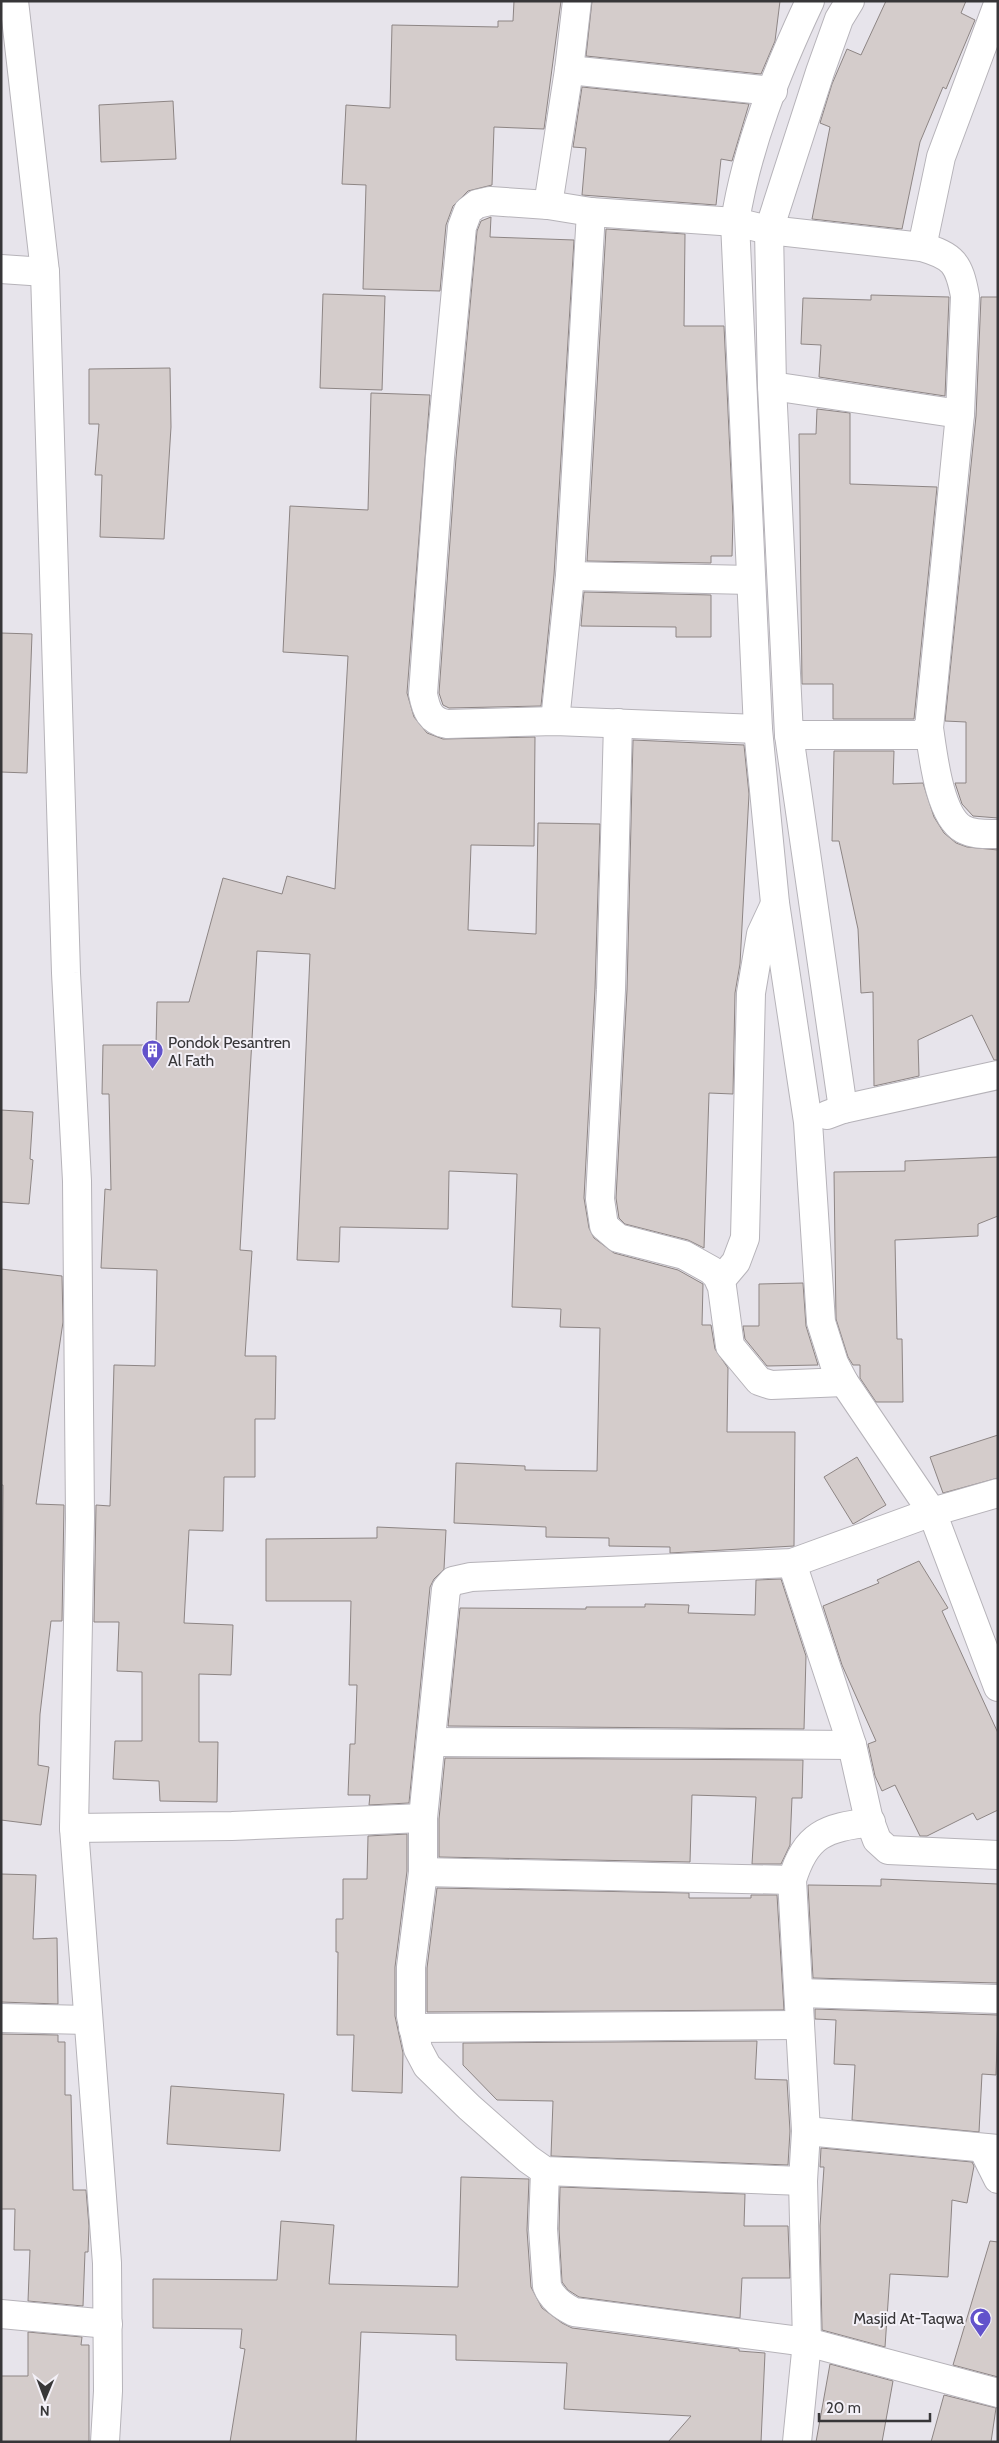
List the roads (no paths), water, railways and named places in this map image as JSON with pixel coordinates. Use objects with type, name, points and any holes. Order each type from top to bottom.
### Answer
[{"type":"street","points":[[14,1],[45,272],[65,954],[77,1181],[80,1518],[74,1828],[108,2263],[108,2391],[105,2442]]},
{"type":"street","points":[[548,205],[569,70],[577,1]]},
{"type":"street","points":[[810,1],[773,91],[740,188],[734,222],[758,729],[775,904],[808,1122],[821,1322],[834,1363],[844,1382],[932,1512],[998,1687]]},
{"type":"street","points":[[843,1109],[789,735],[772,386],[769,230],[820,72],[839,19],[850,1]]},
{"type":"street","points":[[922,247],[941,157],[998,4]]},
{"type":"street","points":[[569,70],[773,91]]},
{"type":"street","points":[[758,729],[618,723],[460,724],[440,722],[426,710],[424,694],[440,457],[463,221],[468,211],[482,202],[548,205],[591,212],[734,222],[769,230],[922,247],[944,253],[952,261],[962,280],[965,296],[960,414],[949,546],[929,728],[944,799],[954,820],[958,826],[972,833],[998,834]]},
{"type":"street","points":[[555,722],[570,576],[591,212]]},
{"type":"street","points":[[1,268],[45,272]]},
{"type":"street","points":[[772,386],[960,414]]},
{"type":"street","points":[[748,530],[780,529]]},
{"type":"street","points":[[570,576],[751,580]]},
{"type":"street","points":[[618,723],[611,990],[600,1199],[604,1226],[612,1235],[684,1255],[711,1270],[720,1281],[730,1346],[759,1381],[771,1385],[844,1382]]},
{"type":"street","points":[[789,735],[919,735],[929,728]]},
{"type":"street","points":[[720,1281],[736,1262],[745,1238],[751,993],[761,934],[775,904]]},
{"type":"street","points":[[808,1122],[843,1109],[998,1075]]},
{"type":"street","points":[[802,2181],[545,2171],[528,2159],[427,2066],[418,2049],[413,2028],[410,1999],[411,1967],[423,1872],[423,1818],[447,1585],[452,1581],[471,1577],[792,1563],[932,1512],[998,1493]]},
{"type":"street","points":[[792,1563],[852,1745],[877,1840],[888,1850],[998,1855]]},
{"type":"street","points":[[431,1742],[852,1745]]},
{"type":"street","points":[[74,1828],[232,1826],[423,1818]]},
{"type":"street","points":[[797,2442],[807,2342],[802,2181],[806,2131],[792,1880],[799,1858],[810,1842],[822,1834],[871,1822]]},
{"type":"street","points":[[423,1872],[792,1880]]},
{"type":"street","points":[[799,1993],[998,2000]]},
{"type":"street","points":[[1,2018],[88,2020]]},
{"type":"street","points":[[413,2028],[800,2025]]},
{"type":"street","points":[[806,2131],[990,2149],[998,2179]]},
{"type":"street","points":[[545,2171],[543,2229],[547,2286],[550,2294],[566,2308],[574,2312],[807,2342],[998,2393]]},
{"type":"street","points":[[1,2314],[108,2324]]},
{"type":"place","name":"Pondok Pesantren Al Fath","points":[[152,1070]]},
{"type":"place","name":"Masjid At-Taqwa","points":[[980,2337]]}]
